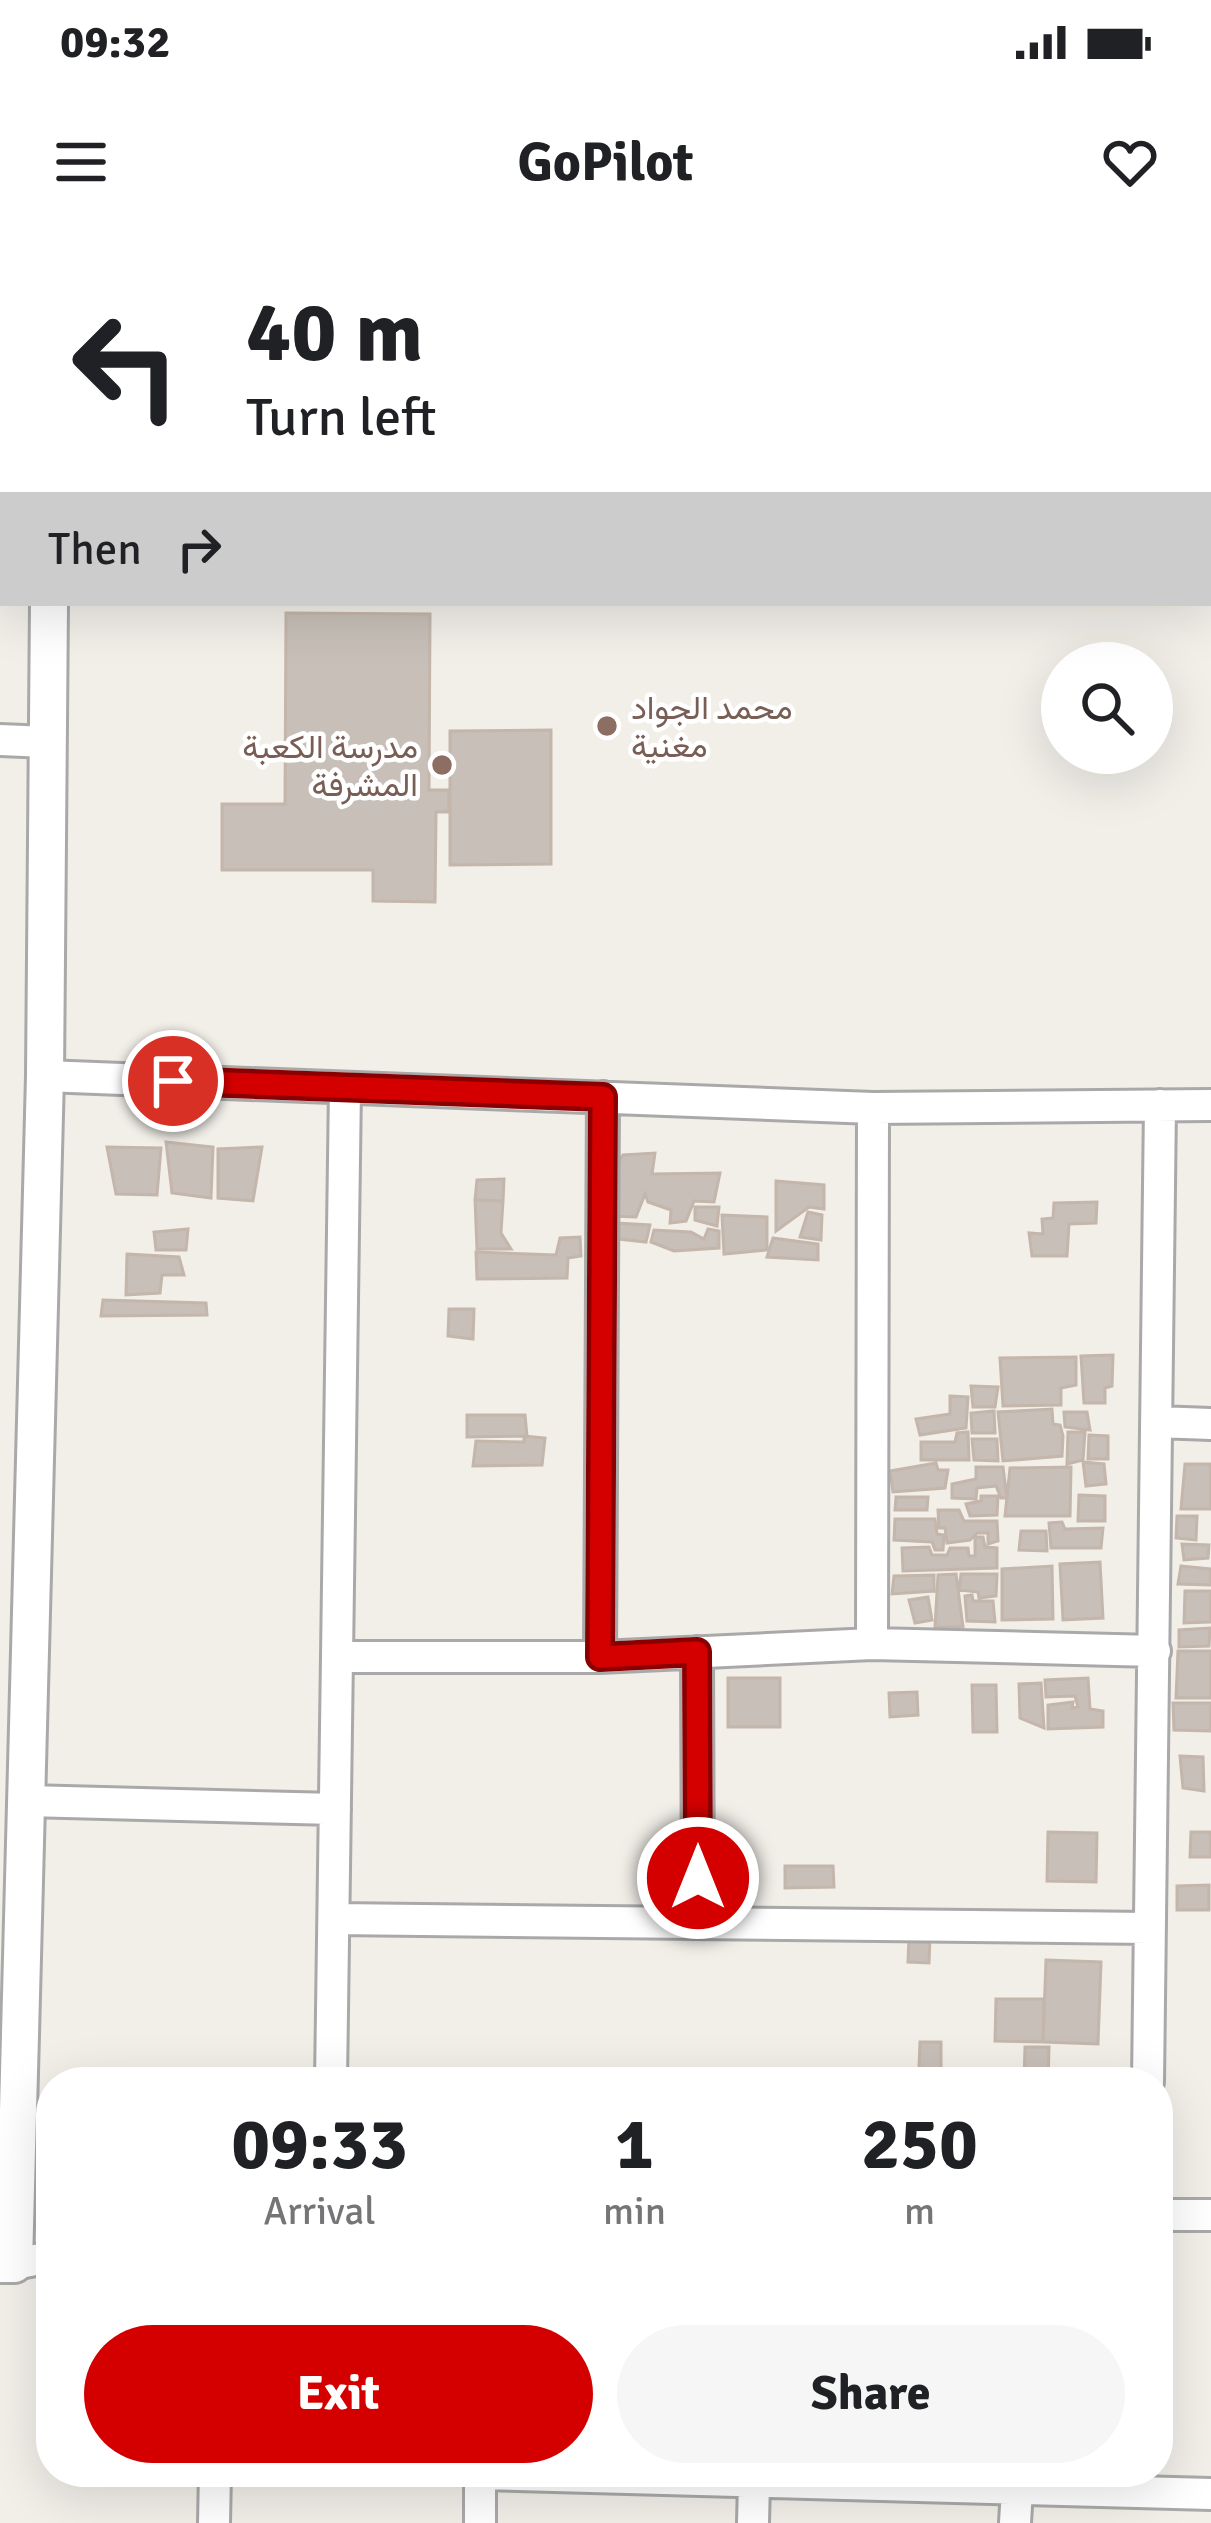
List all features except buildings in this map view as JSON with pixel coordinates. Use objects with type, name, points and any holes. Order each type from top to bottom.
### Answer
[{"type":"street","points":[[7,2264],[27,1801],[45,1076],[49,606]]},
{"type":"street","points":[[0,740],[47,742]]},
{"type":"street","points":[[45,1076],[873,1108],[1211,1105]]},
{"type":"street","points":[[332,2067],[344,1088]]},
{"type":"street","points":[[600,1657],[603,1097]]},
{"type":"street","points":[[1148,2067],[1160,1105]]},
{"type":"street","points":[[872,1644],[873,1108]]},
{"type":"street","points":[[1157,1422],[1211,1424]]},
{"type":"street","points":[[337,1657],[600,1657],[872,1644],[1155,1652]]},
{"type":"street","points":[[697,1652],[698,1923]]},
{"type":"street","points":[[27,1801],[334,1809]]},
{"type":"street","points":[[334,1919],[1150,1928]]},
{"type":"street","points":[[1173,2215],[1211,2215]]},
{"type":"street","points":[[214,2523],[215,2487]]},
{"type":"street","points":[[480,2487],[480,2523]]},
{"type":"street","points":[[753,2523],[754,2487]]},
{"type":"street","points":[[942,2487],[1211,2494]]},
{"type":"street","points":[[1016,2523],[1017,2489]]},
{"type":"place","name":"محمد الجواد مغنية","points":[[607,726]]},
{"type":"place","name":"مدرسة الكعبة المشرفة","points":[[442,765]]},
{"type":"route","points":[[173,1081],[603,1097],[600,1657],[697,1652],[698,1878]]}]
